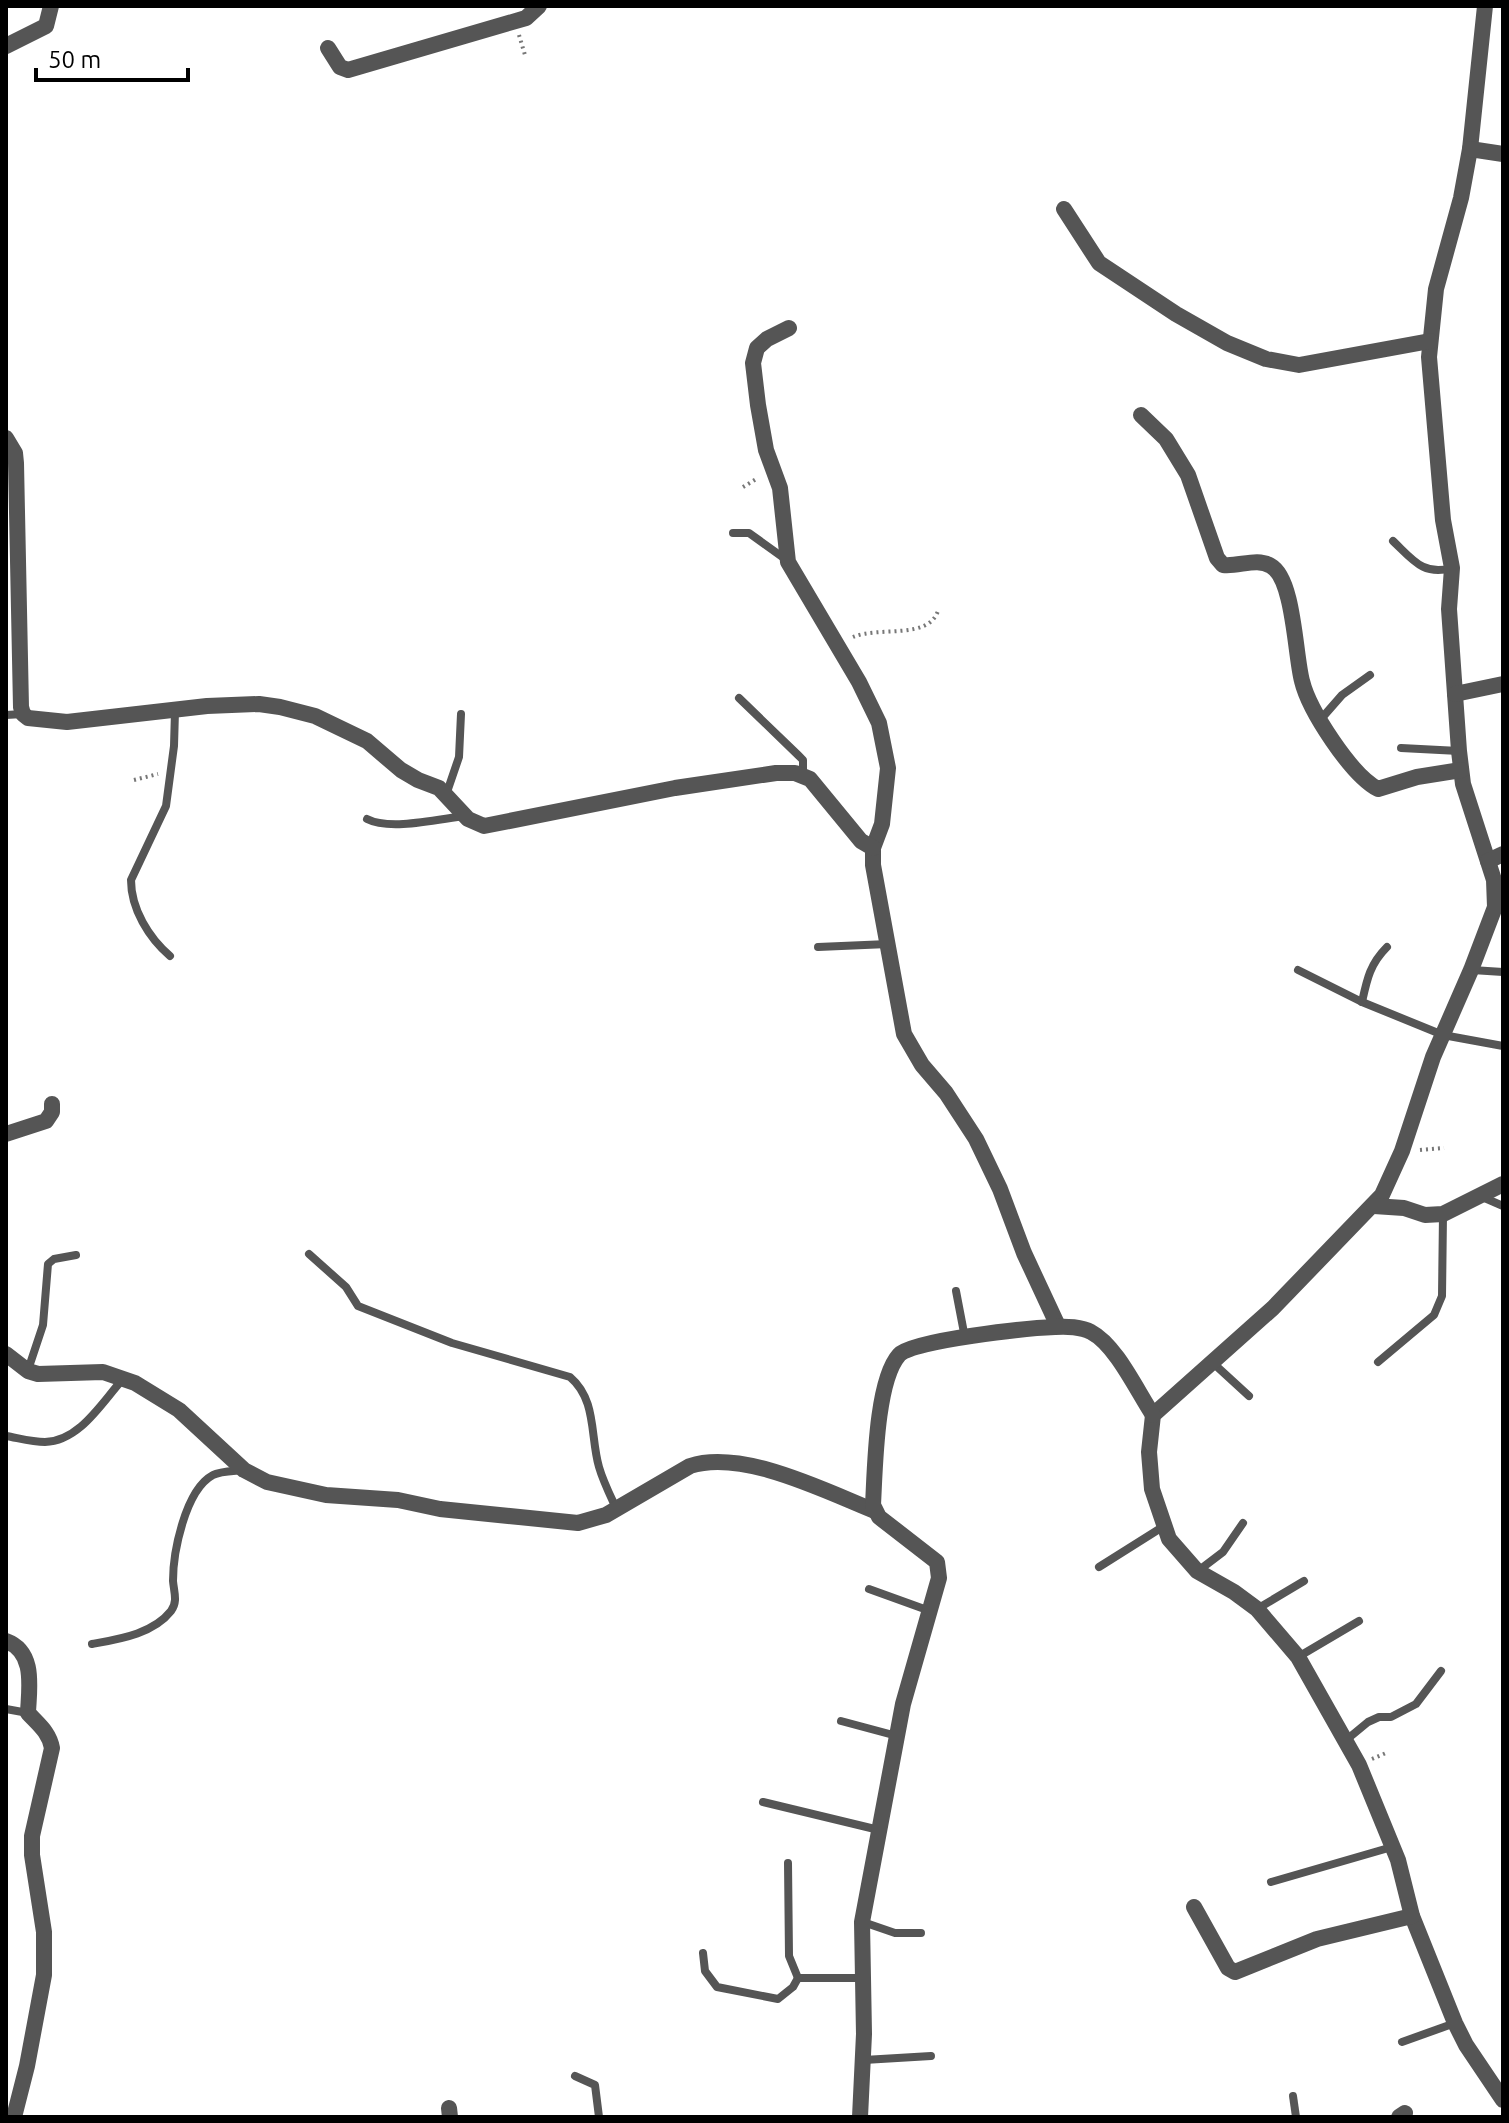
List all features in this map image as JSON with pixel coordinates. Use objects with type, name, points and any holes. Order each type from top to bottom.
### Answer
[{"type":"street","points":[[6,46],[46,26],[51,6]]},
{"type":"street","points":[[328,48],[340,67],[348,70],[526,18],[539,6]]},
{"type":"street","points":[[1153,1415],[1273,1308],[1382,1195],[1402,1151],[1433,1057],[1499,906],[1494,880],[1496,858],[1463,784],[1461,770],[1449,623],[1452,568],[1443,520],[1430,341],[1436,289],[1461,198],[1470,149],[1485,6]]},
{"type":"street","points":[[1470,149],[1503,154]]},
{"type":"street","points":[[1064,209],[1099,263],[1227,343],[1266,359],[1299,365],[1430,341]]},
{"type":"street","points":[[789,328],[757,348],[753,363],[766,450],[780,488],[786,521],[788,562],[879,723],[885,747],[888,768],[882,824],[873,848],[873,865],[904,1034],[922,1065],[946,1093],[976,1139],[1058,1326]]},
{"type":"street","points":[[1141,415],[1166,439],[1188,475],[1217,558],[1223,565],[1258,561],[1280,572],[1293,623],[1302,683],[1308,699],[1350,767],[1378,789],[1417,777],[1461,770]]},
{"type":"street","points":[[6,438],[15,453],[16,463],[14,714],[39,721],[67,722],[207,706],[259,704],[315,716],[367,741],[401,770],[439,788],[465,816],[484,826],[675,788],[776,773],[803,775],[810,779],[861,841],[873,848]]},
{"type":"street","points":[[1455,694],[1503,684]]},
{"type":"street","points":[[6,1134],[46,1121],[52,1112],[52,1104]]},
{"type":"street","points":[[1374,1206],[1404,1208],[1425,1215],[1443,1214],[1503,1184]]},
{"type":"street","points":[[875,1511],[874,1477],[887,1374],[901,1353],[910,1348],[965,1338],[1058,1326],[1084,1329],[1107,1344],[1153,1415],[1149,1452],[1152,1489],[1164,1526],[1177,1551],[1197,1571],[1257,1609],[1298,1657],[1359,1765],[1393,1846],[1412,1916],[1455,2023],[1503,2100]]},
{"type":"street","points":[[6,1354],[28,1371],[49,1375],[103,1372],[135,1383],[179,1410],[244,1470],[267,1482],[326,1495],[398,1500],[440,1509],[562,1523],[590,1521],[690,1466],[704,1462],[752,1467],[782,1473],[875,1511],[937,1562],[939,1578],[903,1704],[862,1922],[863,2060],[860,2117]]},
{"type":"street","points":[[6,1641],[13,1643],[29,1665],[28,1713],[44,1729],[52,1748],[32,1836],[44,1932],[44,1975],[14,2117]]},
{"type":"street","points":[[1194,1907],[1228,1968],[1235,1972],[1317,1939],[1412,1916]]},
{"type":"lane","points":[[733,533],[749,533],[788,562]]},
{"type":"lane","points":[[1393,541],[1423,568],[1436,573],[1452,568]]},
{"type":"lane","points":[[1321,719],[1342,695],[1370,675]]},
{"type":"lane","points":[[739,698],[803,760],[803,775]]},
{"type":"lane","points":[[170,956],[154,943],[131,892],[131,880],[166,806],[175,711]]},
{"type":"lane","points":[[446,796],[459,757],[461,714]]},
{"type":"lane","points":[[1401,748],[1459,751]]},
{"type":"lane","points":[[367,819],[377,824],[390,824],[465,816]]},
{"type":"lane","points":[[818,947],[889,944]]},
{"type":"lane","points":[[1362,1002],[1368,971],[1387,947]]},
{"type":"lane","points":[[1298,970],[1362,1002],[1443,1035],[1503,1046]]},
{"type":"lane","points":[[1471,970],[1503,972]]},
{"type":"lane","points":[[1480,1196],[1503,1206]]},
{"type":"lane","points":[[1378,1362],[1434,1315],[1442,1296],[1443,1214]]},
{"type":"lane","points":[[309,1254],[346,1287],[358,1306],[452,1343],[570,1377],[580,1386],[588,1401],[599,1467],[616,1508]]},
{"type":"lane","points":[[28,1371],[43,1325],[48,1264],[54,1259],[76,1255]]},
{"type":"lane","points":[[956,1291],[965,1338]]},
{"type":"lane","points":[[1213,1363],[1249,1396]]},
{"type":"lane","points":[[6,1436],[45,1442],[62,1439],[73,1433],[123,1379]]},
{"type":"lane","points":[[92,1644],[143,1630],[169,1614],[175,1600],[175,1561],[185,1510],[197,1490],[213,1474],[244,1470]]},
{"type":"lane","points":[[1197,1571],[1223,1552],[1243,1523]]},
{"type":"lane","points":[[1099,1567],[1164,1526]]},
{"type":"lane","points":[[1257,1609],[1304,1581]]},
{"type":"lane","points":[[869,1589],[930,1611]]},
{"type":"lane","points":[[1298,1657],[1359,1621]]},
{"type":"lane","points":[[1344,1742],[1368,1722],[1379,1717],[1391,1717],[1416,1704],[1441,1671]]},
{"type":"lane","points":[[6,1709],[28,1713]]},
{"type":"lane","points":[[841,1721],[897,1736]]},
{"type":"lane","points":[[763,1802],[879,1830]]},
{"type":"lane","points":[[1271,1882],[1393,1846]]},
{"type":"lane","points":[[788,1863],[789,1956],[798,1978]]},
{"type":"lane","points":[[862,1922],[895,1933],[921,1933]]},
{"type":"lane","points":[[703,1953],[705,1971],[717,1987],[778,1999],[793,1987],[798,1978]]},
{"type":"lane","points":[[798,1978],[863,1978]]},
{"type":"lane","points":[[1402,2042],[1455,2023]]},
{"type":"lane","points":[[863,2060],[931,2056]]},
{"type":"lane","points":[[575,2076],[595,2085],[599,2117]]},
{"type":"lane","points":[[1293,2096],[1296,2117]]},
{"type":"path","points":[[837,645],[876,630],[904,631],[926,626],[935,621],[938,611]]},
{"type":"path","points":[[134,780],[170,771]]}]
